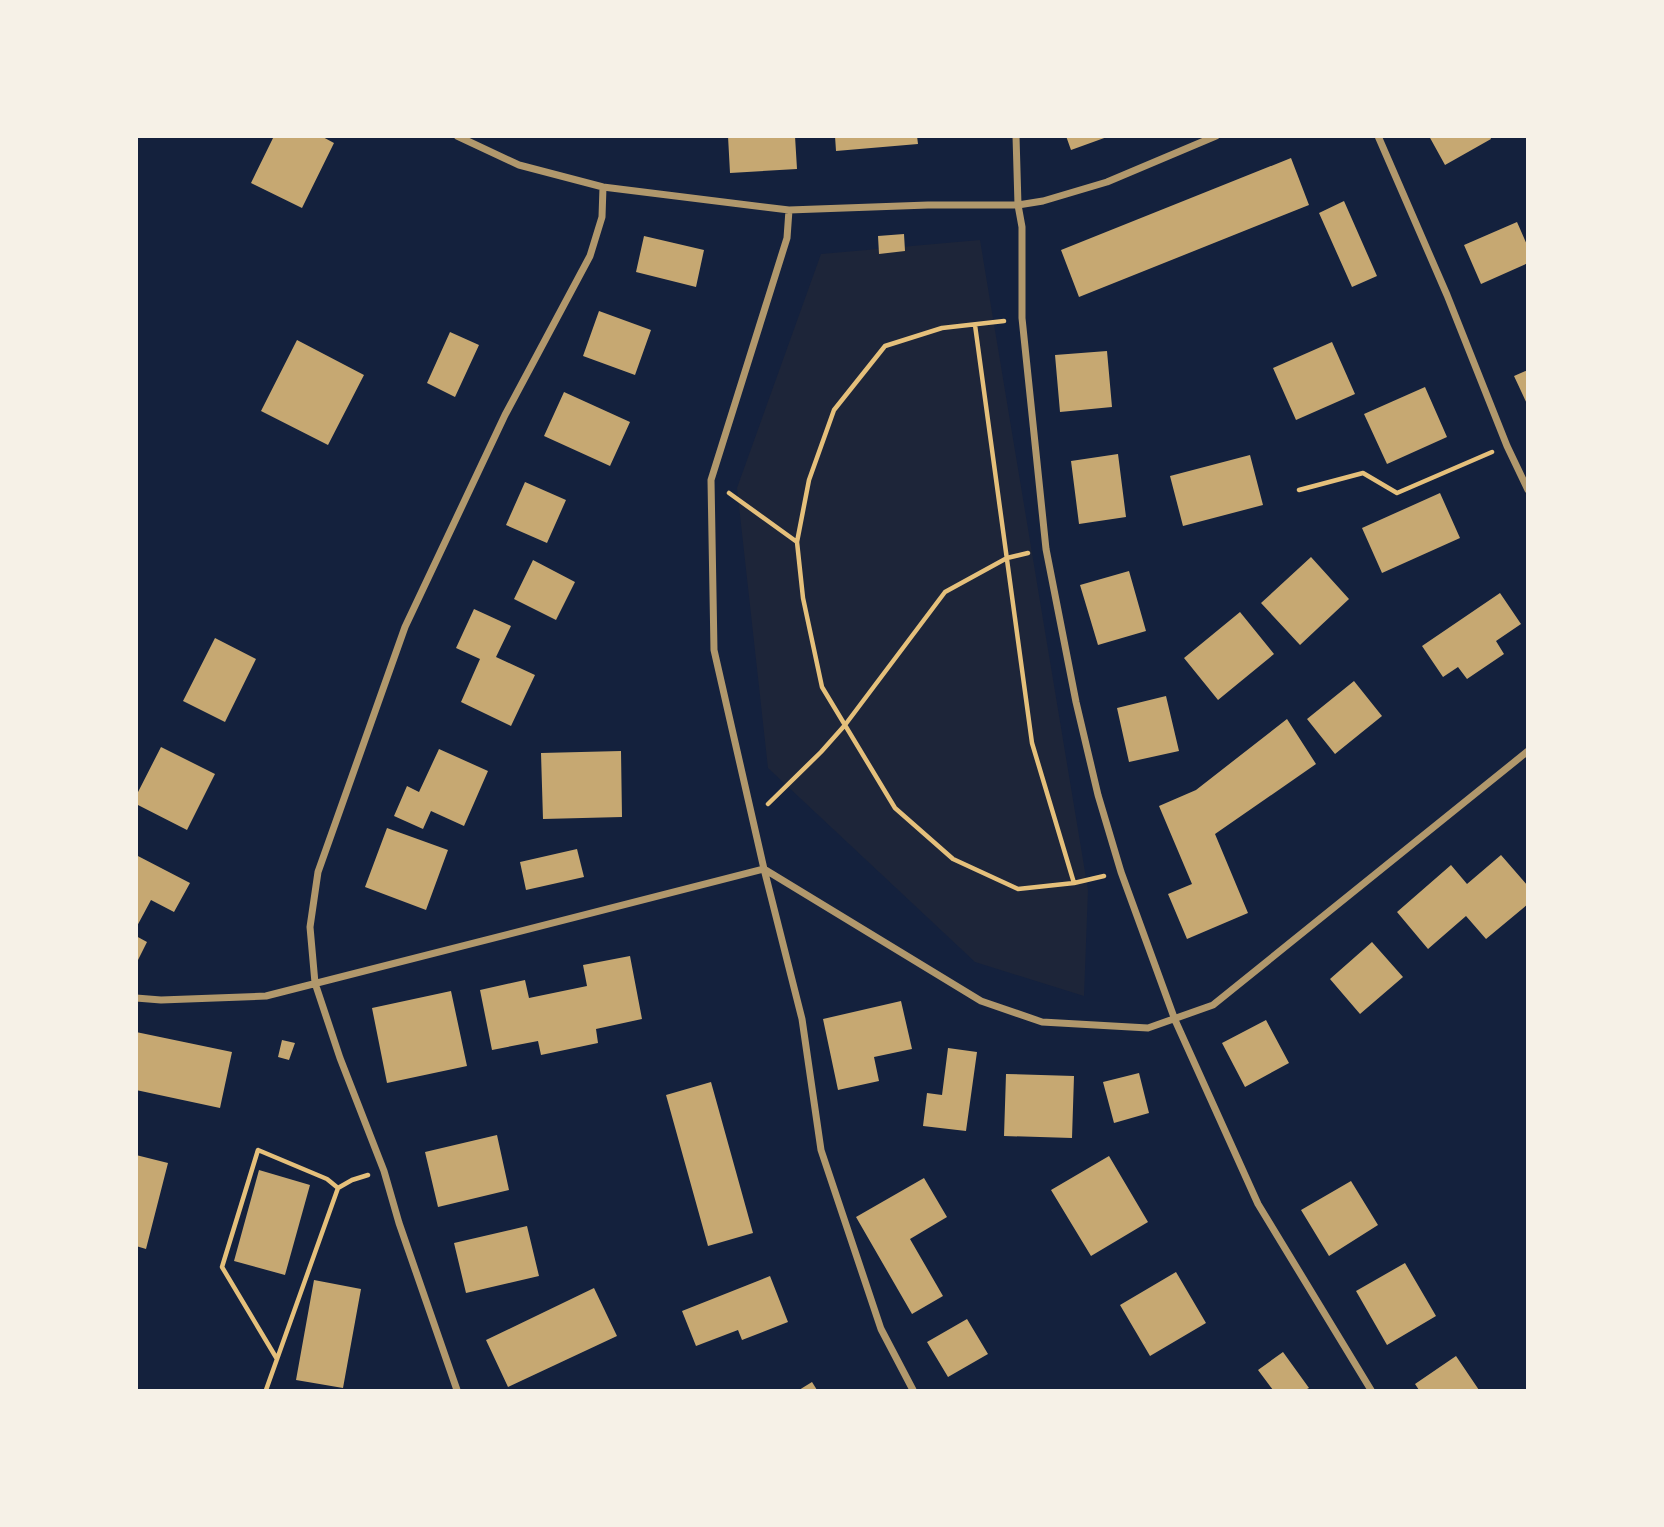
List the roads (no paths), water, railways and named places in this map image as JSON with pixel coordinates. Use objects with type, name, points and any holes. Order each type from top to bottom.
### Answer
[{"type":"street","points":[[457,136],[519,165],[603,187],[789,211],[928,205],[1018,205],[1042,201],[1107,182],[1216,136]]},
{"type":"street","points":[[1016,136],[1018,205],[1022,227],[1022,318],[1046,549],[1076,702],[1098,795],[1121,872],[1175,1020],[1258,1204],[1371,1391]]},
{"type":"street","points":[[1378,136],[1528,491]]},
{"type":"street","points":[[457,1391],[399,1223],[384,1171],[340,1058],[315,983],[310,927],[318,872],[405,627],[505,415],[590,256],[602,217],[603,187]]},
{"type":"street","points":[[789,211],[787,238],[711,480],[714,650],[764,869],[802,1019],[821,1150],[881,1329],[913,1391]]},
{"type":"street","points":[[136,998],[161,1000],[266,996],[764,869],[981,1001],[1042,1022],[1148,1028],[1213,1005],[1528,751]]}]
